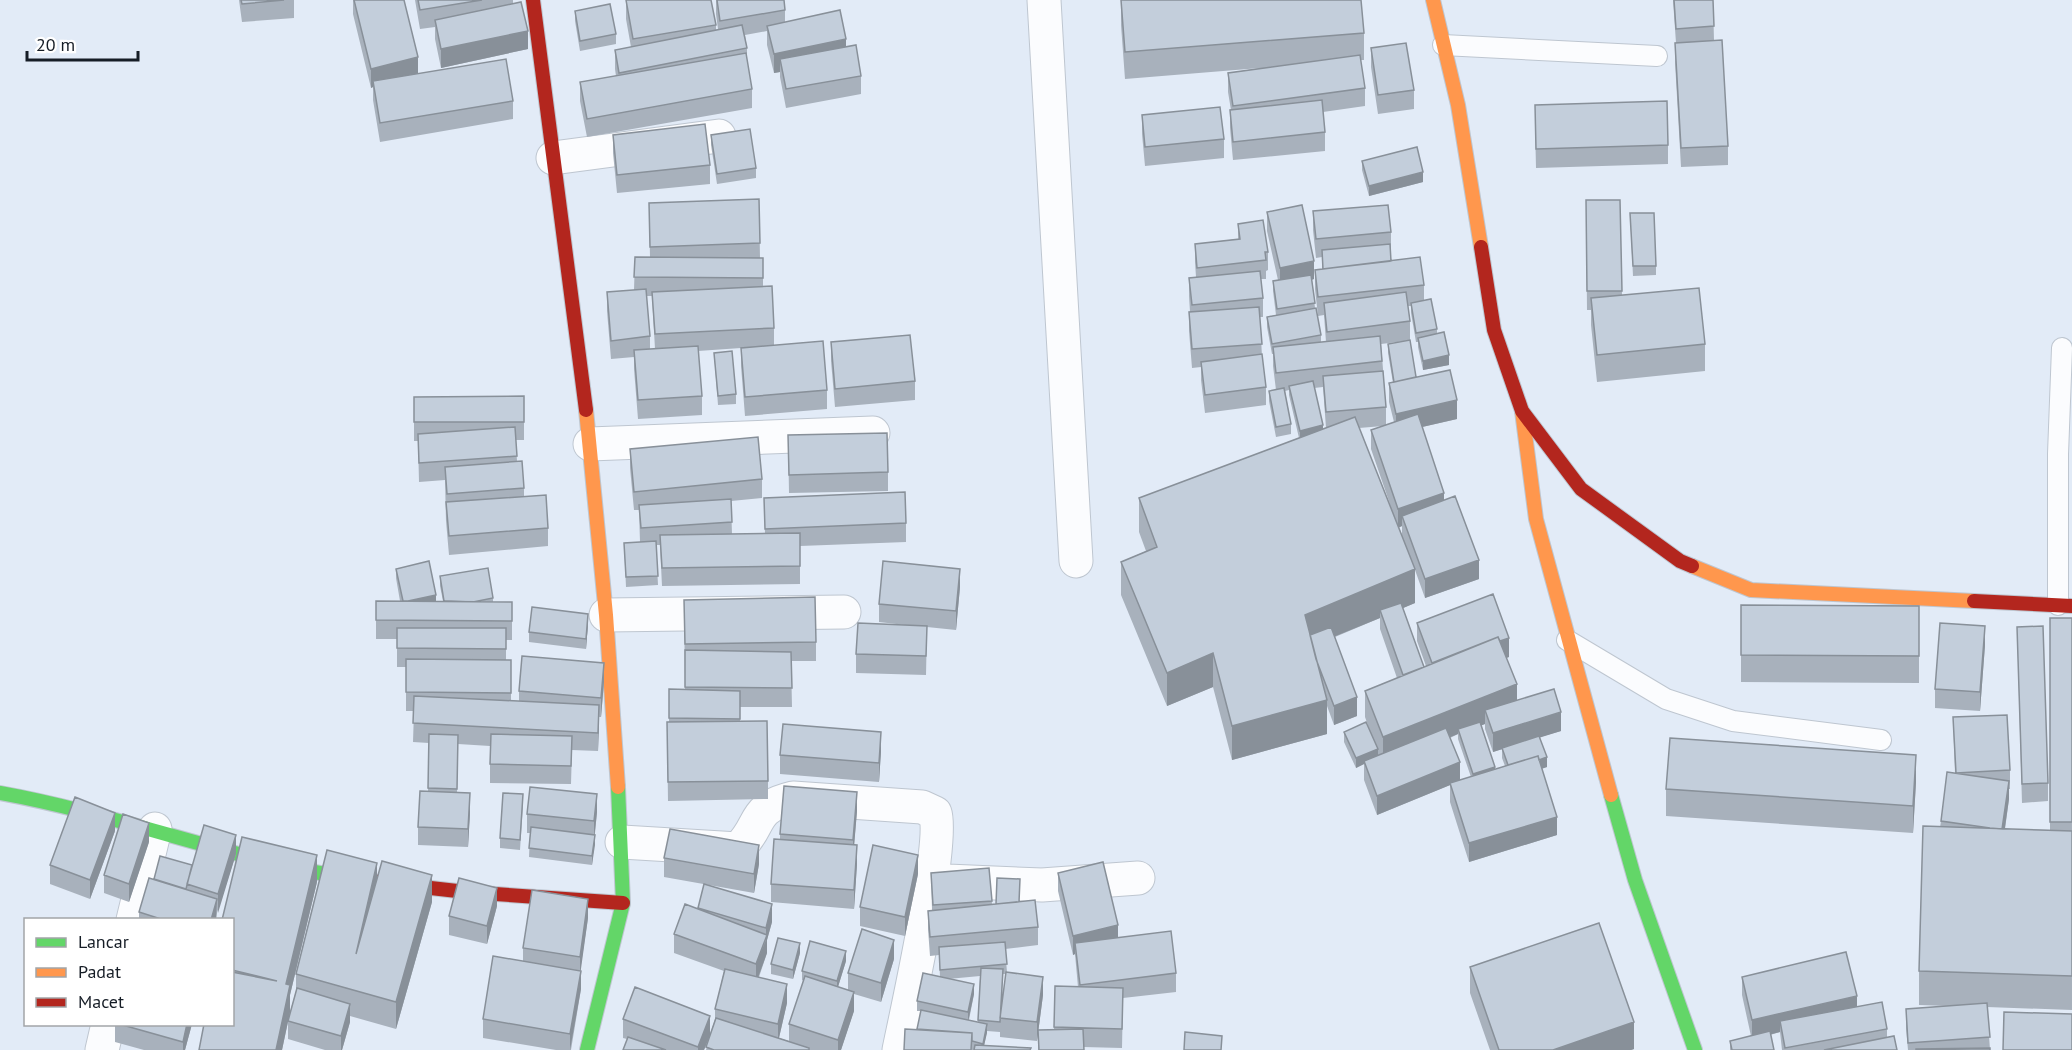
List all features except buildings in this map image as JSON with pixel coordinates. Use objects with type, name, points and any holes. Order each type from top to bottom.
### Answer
[{"type":"street","points":[[533,0],[590,444],[606,615],[622,842],[623,903],[587,1050]]},
{"type":"street","points":[[1044,0],[1076,561]]},
{"type":"street","points":[[1433,0],[1458,105],[1494,330],[1522,411],[1536,519],[1567,640],[1635,880],[1695,1050]]},
{"type":"street","points":[[553,158],[719,136]]},
{"type":"street","points":[[1522,411],[1581,489],[1680,561],[1751,590],[2065,605]]},
{"type":"street","points":[[590,444],[873,433]]},
{"type":"street","points":[[606,615],[844,612]]},
{"type":"street","points":[[0,793],[155,829],[308,870],[397,886],[623,903]]},
{"type":"street","points":[[622,842],[738,849],[747,840],[763,810],[773,803],[793,798],[922,807],[935,813],[939,823],[899,1050]]},
{"type":"street","points":[[133,918],[155,829]]},
{"type":"street","points":[[930,881],[1042,885],[1138,878]]},
{"type":"street","points":[[102,1050],[108,1026]]},
{"type":"lane","points":[[1443,45],[1657,56]]},
{"type":"lane","points":[[2062,348],[2058,454],[2065,605]]},
{"type":"lane","points":[[1567,640],[1666,699],[1733,721],[1881,741]]},
{"type":"traffic: fast","points":[[587,1050],[623,903],[618,787]]},
{"type":"traffic: fast","points":[[0,793],[91,813],[269,862],[360,880]]},
{"type":"traffic: fast","points":[[1611,795],[1635,880],[1695,1050]]},
{"type":"traffic: slow","points":[[1433,0],[1458,105],[1481,247]]},
{"type":"traffic: slow","points":[[586,410],[606,615],[618,787]]},
{"type":"traffic: slow","points":[[1522,411],[1536,519],[1611,795]]},
{"type":"traffic: slow","points":[[1692,566],[1751,590],[1974,601]]},
{"type":"traffic: jam","points":[[533,0],[586,410]]},
{"type":"traffic: jam","points":[[1481,247],[1494,330],[1522,411],[1581,489],[1680,561],[1692,566]]},
{"type":"traffic: jam","points":[[1974,601],[2072,606]]},
{"type":"traffic: jam","points":[[360,880],[466,892],[623,903]]}]
